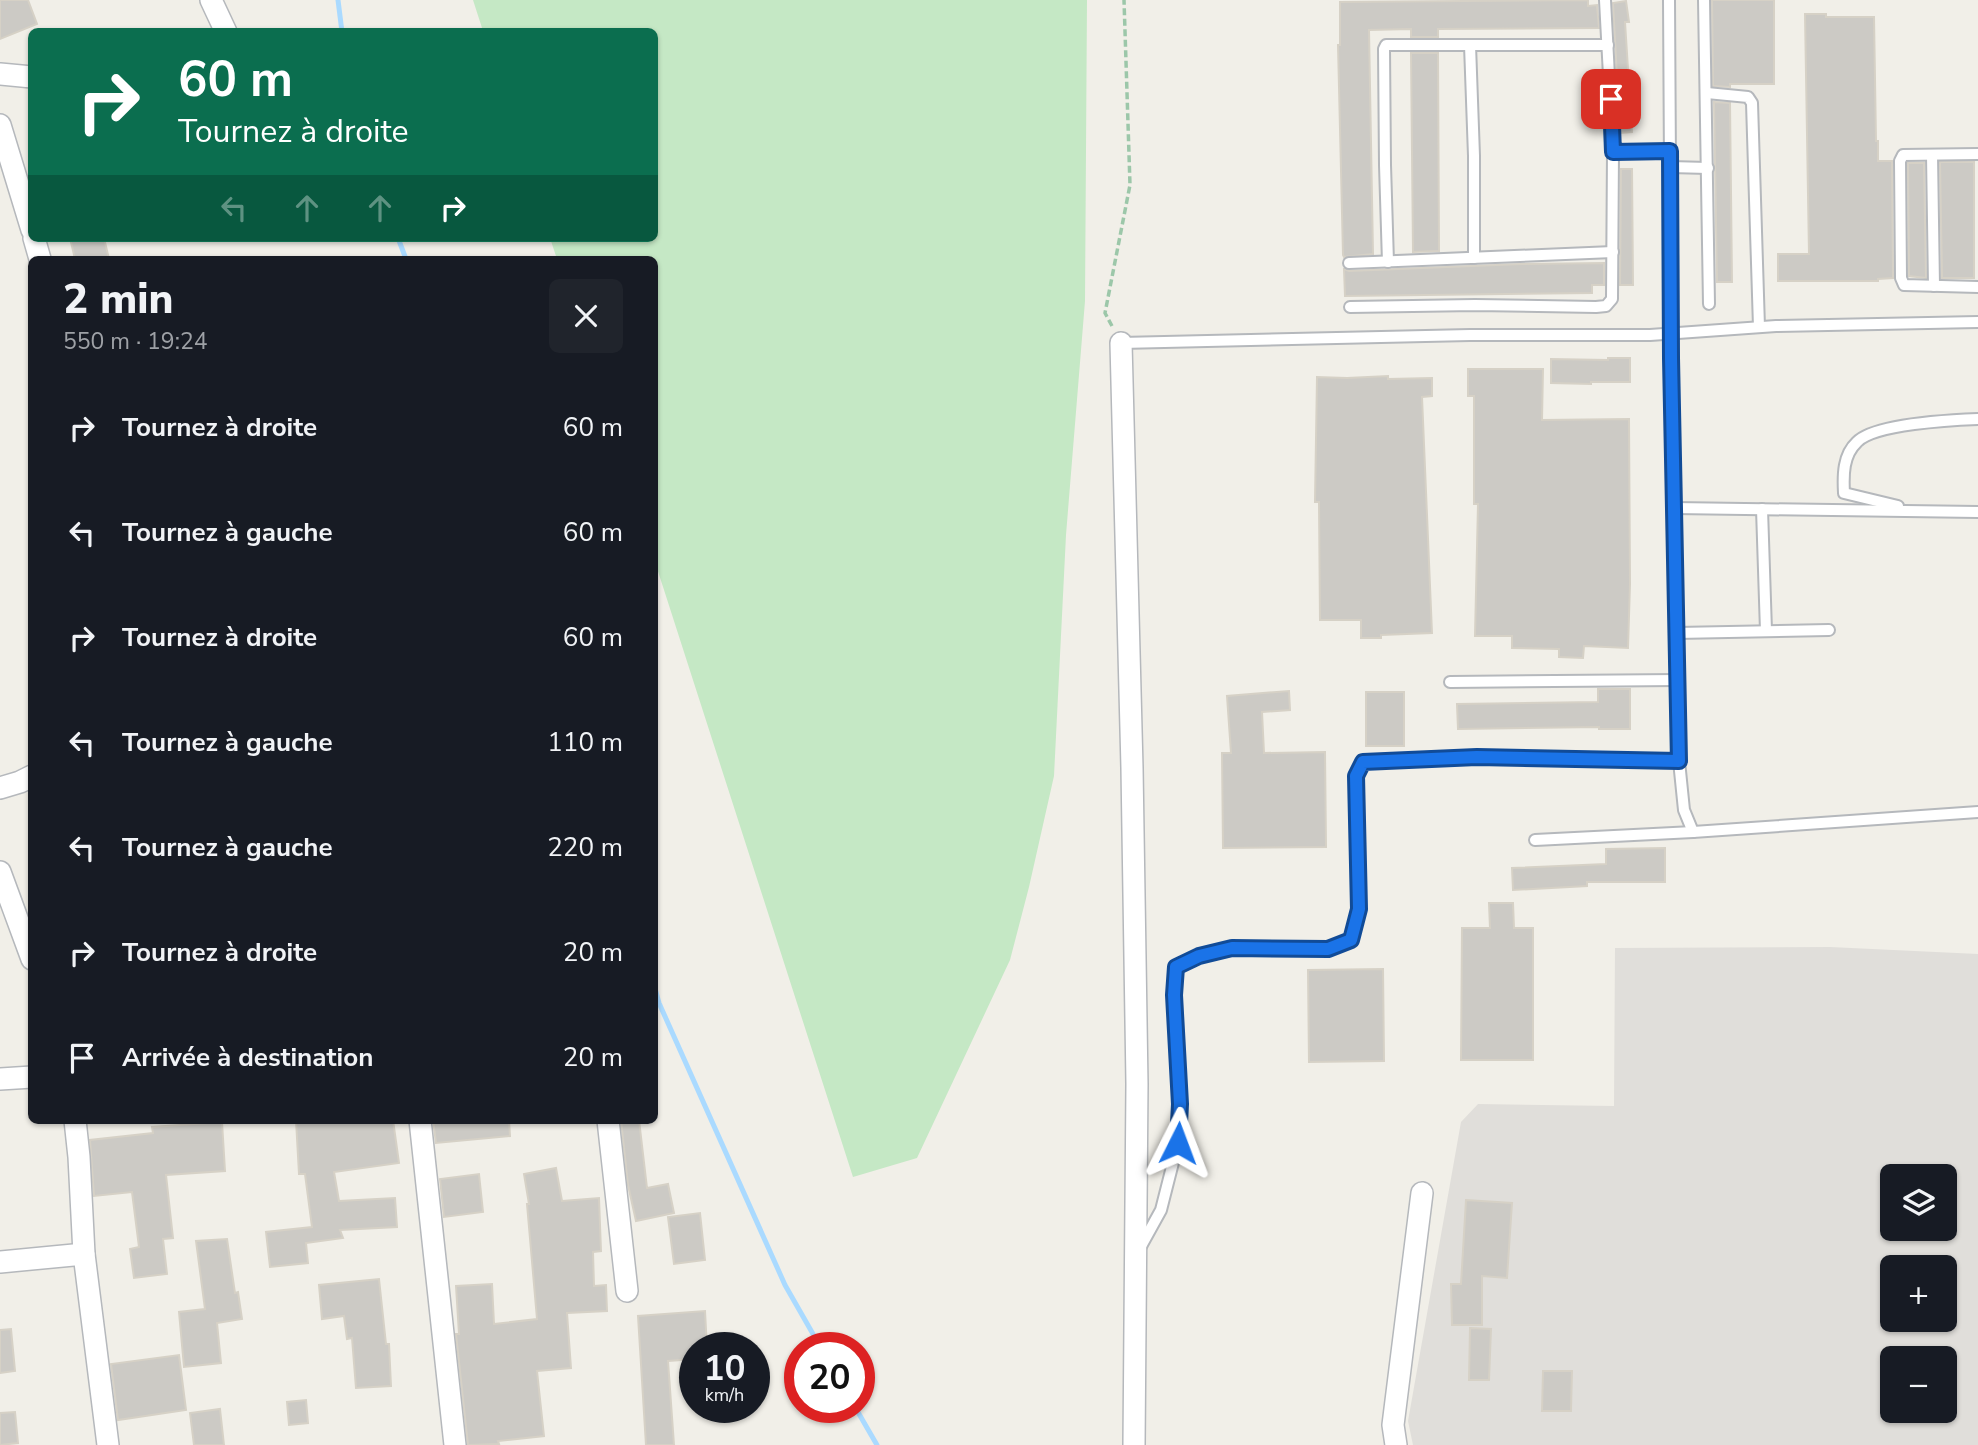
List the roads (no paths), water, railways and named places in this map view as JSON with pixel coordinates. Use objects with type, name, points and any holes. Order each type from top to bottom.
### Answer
[{"type":"street","points":[[211,0],[224,28]]},
{"type":"street","points":[[0,74],[28,77]]},
{"type":"street","points":[[0,125],[28,217]]},
{"type":"street","points":[[1121,343],[1137,1084],[1134,1445]]},
{"type":"street","points":[[0,788],[28,778]]},
{"type":"street","points":[[0,872],[28,948]]},
{"type":"street","points":[[0,1079],[28,1077]]},
{"type":"street","points":[[75,1124],[84,1254],[103,1444]]},
{"type":"street","points":[[421,1124],[455,1445]]},
{"type":"street","points":[[608,1124],[627,1291]]},
{"type":"street","points":[[1396,1445],[1393,1425],[1422,1193]]},
{"type":"street","points":[[0,1262],[84,1254]]},
{"type":"lane","points":[[1350,307],[1475,304],[1596,307],[1606,306],[1612,299],[1613,152],[1605,0]]},
{"type":"lane","points":[[1670,0],[1671,333],[1679,761],[1684,810],[1693,832]]},
{"type":"lane","points":[[1704,0],[1709,304]]},
{"type":"lane","points":[[1388,262],[1385,165],[1386,44],[1608,45]]},
{"type":"lane","points":[[1470,45],[1474,258]]},
{"type":"lane","points":[[1707,93],[1748,97],[1752,103],[1759,327]]},
{"type":"lane","points":[[1613,152],[1670,151]]},
{"type":"lane","points":[[1978,165],[1978,154],[1903,155],[1900,160],[1901,278],[1904,285],[1978,287]]},
{"type":"lane","points":[[1932,155],[1934,286]]},
{"type":"lane","points":[[1670,167],[1708,168]]},
{"type":"lane","points":[[1349,263],[1613,252]]},
{"type":"lane","points":[[1121,343],[1470,335],[1650,335],[1759,327],[1978,322]]},
{"type":"lane","points":[[1917,512],[1844,493],[1843,475],[1847,456],[1858,440],[1878,430],[1978,419]]},
{"type":"lane","points":[[1674,508],[1978,512]]},
{"type":"lane","points":[[1762,509],[1766,631]]},
{"type":"lane","points":[[1677,633],[1829,630]]},
{"type":"lane","points":[[1450,682],[1678,680]]},
{"type":"lane","points":[[1136,1256],[1161,1210],[1178,1143],[1180,1104],[1174,995],[1176,967],[1199,956],[1232,948],[1328,949],[1351,940],[1359,909],[1356,776],[1363,762],[1477,757],[1679,761]]},
{"type":"lane","points":[[1535,840],[1978,813]]},
{"type":"waterway","points":[[338,0],[342,28]]},
{"type":"waterway","points":[[400,242],[405,256]]},
{"type":"waterway","points":[[658,999],[785,1285],[812,1332]]},
{"type":"waterway","points":[[864,1423],[877,1445]]}]
